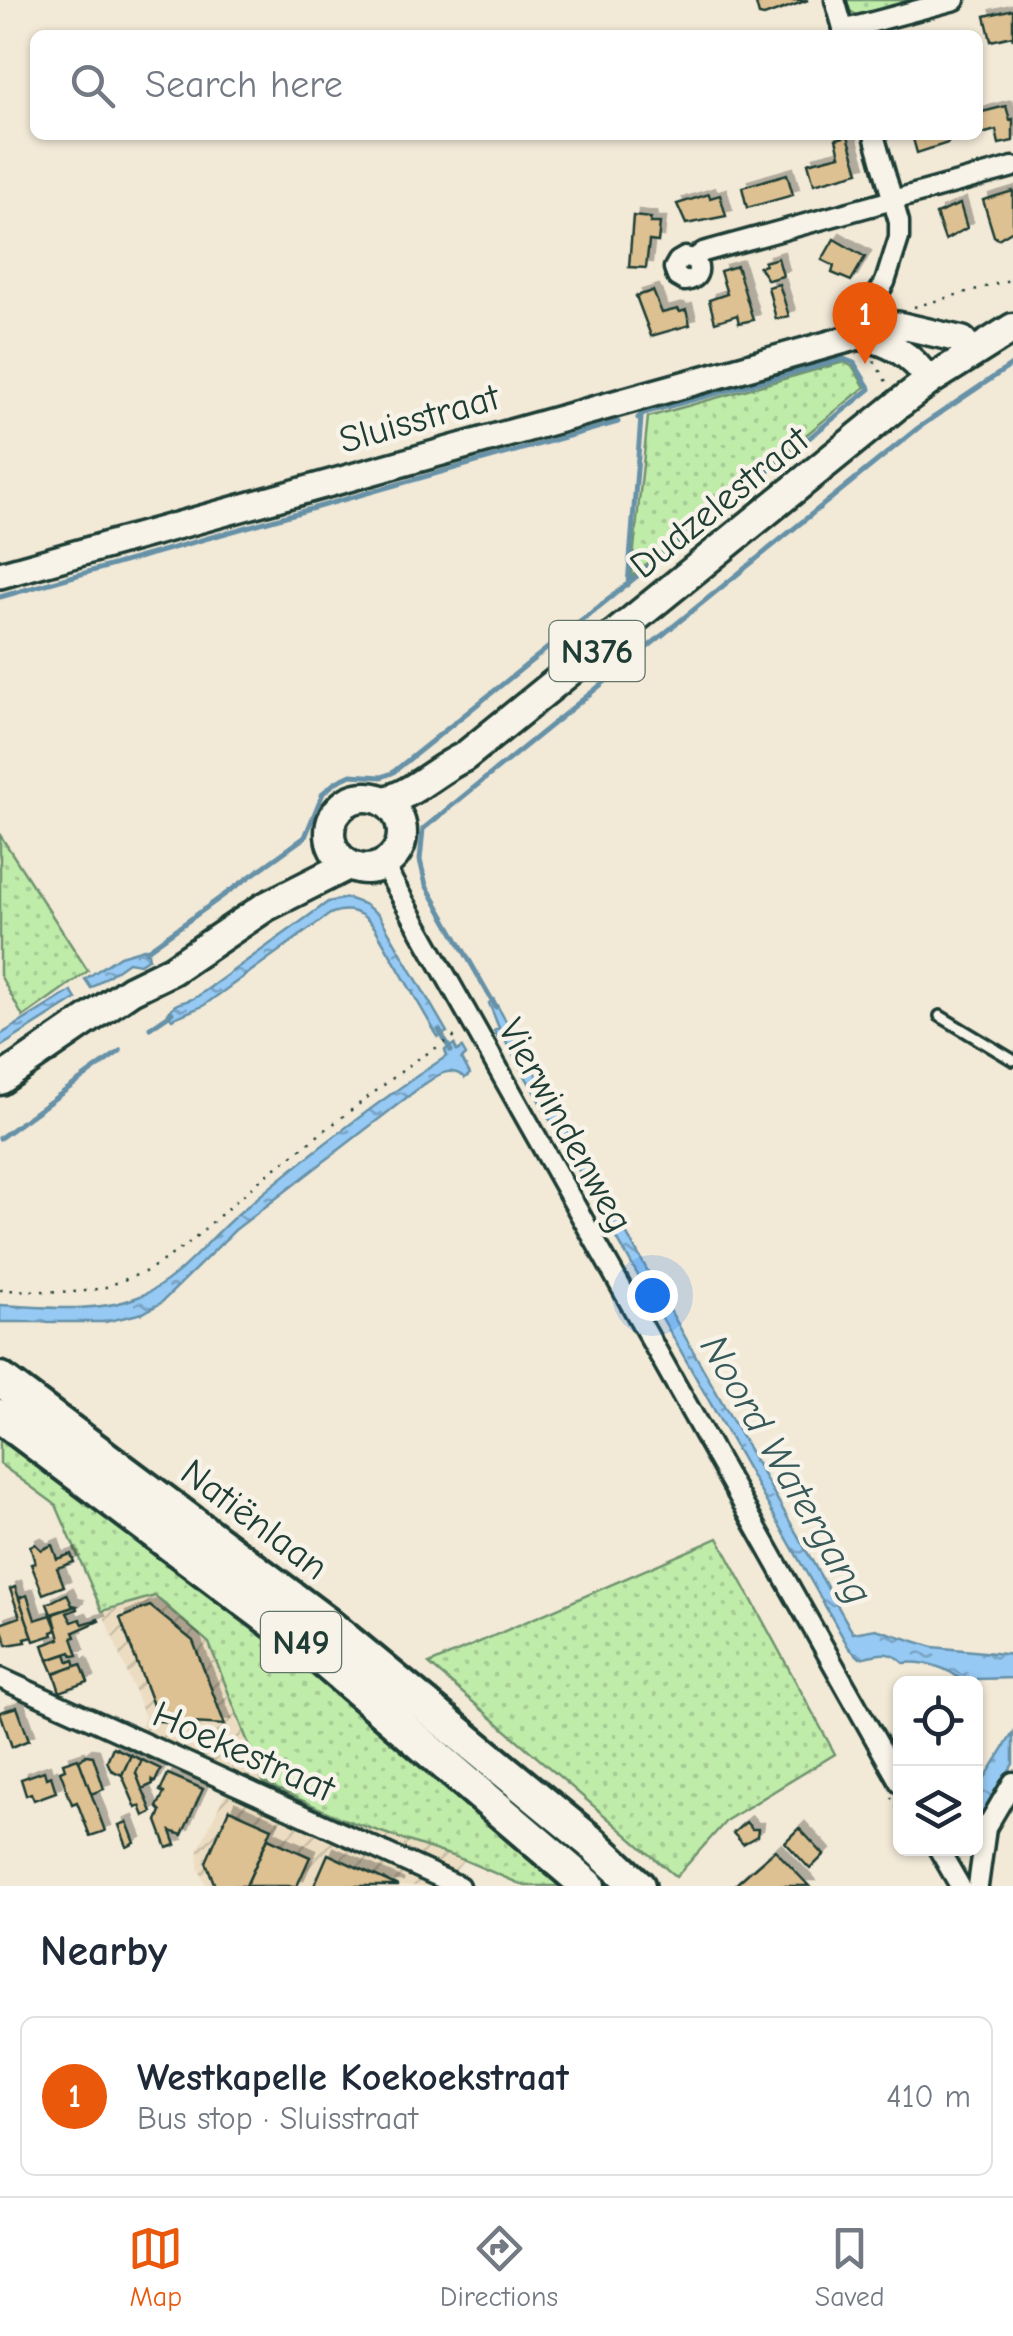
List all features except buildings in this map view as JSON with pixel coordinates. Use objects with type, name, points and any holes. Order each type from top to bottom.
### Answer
[{"type":"highway","name":"Natiënlaan","points":[[0,1379],[324,1622],[578,1831],[638,1886]]},
{"type":"highway","name":"Natiënlaan","points":[[0,1416],[314,1652],[588,1886]]},
{"type":"main road","name":"N376","points":[[929,380],[1013,328]]},
{"type":"main road","name":"Dudzelestraat","points":[[392,812],[448,781],[464,757],[929,380]]},
{"type":"main road","points":[[383,864],[371,868],[339,853],[330,828],[334,814],[356,798],[370,797],[392,812]]},
{"type":"main road","name":"N376","points":[[383,864],[399,846],[392,812]]},
{"type":"main road","points":[[0,1080],[130,990],[172,970],[339,853]]},
{"type":"main road","points":[[0,1098],[138,1002],[172,970]]},
{"type":"street","points":[[835,0],[843,30]]},
{"type":"street","points":[[851,30],[955,0]]},
{"type":"street","points":[[875,140],[899,222],[899,238],[884,282],[863,318],[859,336],[890,344],[929,380]]},
{"type":"street","points":[[694,259],[703,252],[1013,167]]},
{"type":"street","name":"Sluisstraat","points":[[0,575],[859,336],[881,326],[898,325],[964,340],[973,352]]},
{"type":"street","name":"Vierwindenweg","points":[[383,864],[893,1771]]},
{"type":"street","name":"Hoekestraat","points":[[0,1678],[459,1886]]},
{"type":"street","points":[[979,1884],[986,1828],[1013,1782]]},
{"type":"street","points":[[943,1856],[960,1886]]},
{"type":"lane","points":[[940,1016],[1013,1060]]},
{"type":"path","points":[[913,308],[1013,279]]},
{"type":"path","points":[[859,336],[900,403]]},
{"type":"path","points":[[0,1290],[79,1292],[104,1288],[146,1271],[184,1247],[247,1191],[431,1050],[456,1036]]},
{"type":"shaded area","points":[[155,1596],[209,1643],[264,1783],[340,1819],[464,1860],[443,1886],[206,1886],[198,1867],[199,1848],[233,1777],[138,1734],[145,1717],[102,1611]]},
{"type":"green space","points":[[843,0],[924,0],[860,17],[845,8]]},
{"type":"green space","points":[[844,362],[853,367],[865,387],[631,577],[648,417]]},
{"type":"green space","points":[[0,835],[88,971],[23,1017],[0,975]]},
{"type":"green space","points":[[0,1434],[305,1663],[568,1886],[525,1886],[464,1860],[340,1818],[264,1783],[209,1643],[155,1596],[102,1611],[56,1505],[0,1464]]},
{"type":"green space","points":[[718,1538],[835,1754],[727,1820],[676,1877],[429,1664]]},
{"type":"water","points":[[347,898],[379,915],[447,1032],[438,1037],[375,928],[360,914],[349,911],[330,914],[203,1006],[172,1019],[168,1014],[328,902]]},
{"type":"water","points":[[147,948],[149,958],[140,964],[128,962],[91,988],[85,979],[120,956]]},
{"type":"water","points":[[71,991],[76,999],[0,1047],[0,1035]]},
{"type":"water","points":[[494,1000],[853,1633],[876,1629],[933,1647],[1013,1655],[1013,1678],[956,1676],[936,1666],[903,1663],[887,1654],[860,1658],[849,1648],[503,1037],[498,1038],[494,1031],[499,1028],[489,1003]]},
{"type":"water","points":[[454,1044],[457,1051],[462,1048],[466,1055],[462,1059],[470,1074],[465,1078],[454,1072],[444,1073],[423,1085],[235,1230],[161,1303],[143,1313],[105,1322],[0,1322],[0,1305],[87,1308],[122,1302],[153,1290],[262,1194],[447,1056],[445,1050]]},
{"type":"water","points":[[1013,1733],[1013,1764],[983,1812],[983,1781]]},
{"type":"waterway","points":[[146,951],[305,837],[323,793],[336,782],[351,775],[382,777],[392,773],[870,389],[854,363],[844,359],[644,413],[638,418]]},
{"type":"waterway","points":[[496,1007],[426,885],[420,860],[423,829],[918,428],[1013,364]]},
{"type":"waterway","points":[[628,585],[641,418]]},
{"type":"waterway","points":[[0,597],[618,422]]},
{"type":"waterway","points":[[150,1028],[172,1013]]},
{"type":"waterway","points":[[439,1030],[451,1051]]},
{"type":"waterway","points":[[0,1138],[120,1051]]},
{"type":"place","name":"Westkapelle Koekoekstraat","points":[[865,364]]},
{"type":"water label","name":"Noord Watergang","points":[[787,1469]]}]
